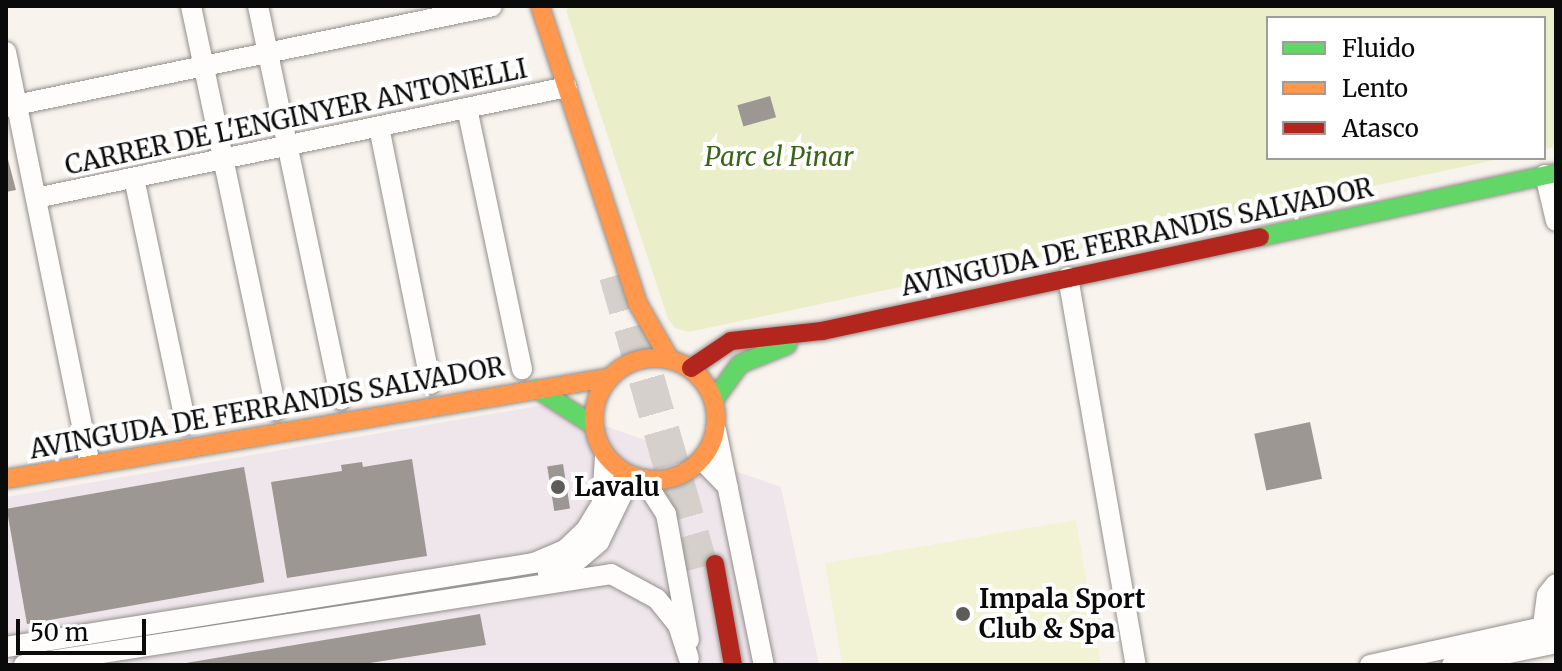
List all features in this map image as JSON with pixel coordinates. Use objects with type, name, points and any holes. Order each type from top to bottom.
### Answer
[{"type":"main road","points":[[540,6],[638,304],[669,358]]},
{"type":"main road","name":"AVINGUDA DE FERRANDIS SALVADOR","points":[[691,368],[731,341],[822,331],[1551,174]]},
{"type":"main road","points":[[632,347],[691,368],[714,400],[716,430],[702,460],[676,478],[638,478],[605,456],[593,425],[595,400],[607,378],[632,347],[638,304]]},
{"type":"main road","name":"AVINGUDA DE FERRANDIS SALVADOR","points":[[714,400],[740,364],[822,331]]},
{"type":"main road","name":"AVINGUDA DE FERRANDIS SALVADOR","points":[[6,479],[607,378]]},
{"type":"main road","name":"AVINGUDA DE FERRANDIS SALVADOR","points":[[537,389],[593,425]]},
{"type":"main road","points":[[717,665],[707,565],[733,665]]},
{"type":"street","points":[[191,6],[276,410]]},
{"type":"street","points":[[258,6],[341,399]]},
{"type":"street","points":[[11,106],[492,6]]},
{"type":"street","points":[[6,52],[11,106],[36,198],[90,464]]},
{"type":"street","name":"CARRER DE L'ENGINYER ANTONELLI","points":[[36,198],[567,87]]},
{"type":"street","points":[[467,108],[522,369]]},
{"type":"street","points":[[379,127],[431,384]]},
{"type":"street","points":[[1551,174],[1556,221]]},
{"type":"street","points":[[134,178],[186,425]]},
{"type":"street","points":[[1068,277],[1136,665]]},
{"type":"street","points":[[716,430],[764,665]]},
{"type":"street","points":[[6,647],[534,563],[565,550],[586,530],[602,503],[605,456]]},
{"type":"street","points":[[702,460],[728,487]]},
{"type":"street","points":[[514,586],[573,564],[599,542],[638,478],[666,514],[689,622],[689,662]]},
{"type":"street","points":[[24,665],[514,586],[611,574],[657,599],[678,625],[689,662]]},
{"type":"street","points":[[1548,635],[1547,595],[1556,584]]},
{"type":"street","points":[[1370,665],[1548,635]]},
{"type":"street","points":[[1452,665],[1548,635]]},
{"type":"shaded area","points":[[544,405],[781,487],[819,665],[6,665],[6,497]]},
{"type":"green space","name":"Parc el Pinar","points":[[571,6],[1556,6],[1556,147],[1546,149],[1546,16],[1266,16],[1266,160],[1495,160],[689,332],[675,328],[668,319],[566,10]]},
{"type":"green space","name":"Impala Sport Club & Spa","points":[[1076,520],[1101,665],[842,665],[825,563]]},
{"type":"building","points":[[770,96],[776,117],[743,127],[737,105]]},
{"type":"building","points":[[6,152],[16,190],[6,192]]},
{"type":"building","points":[[1310,422],[1322,479],[1266,491],[1254,434]]},
{"type":"building","points":[[412,459],[427,556],[287,578],[271,482],[342,471],[341,465],[362,462],[363,467]]},
{"type":"building","name":"Lavalu","points":[[563,464],[570,508],[554,511],[547,467]]},
{"type":"building","points":[[244,467],[264,582],[27,624],[7,509]]},
{"type":"building","points":[[480,614],[486,645],[357,665],[174,665]]},
{"type":"tunnel","points":[[617,275],[700,567]]},
{"type":"traffic: fast","points":[[1260,237],[1556,173]]},
{"type":"traffic: fast","points":[[714,400],[740,364],[787,345]]},
{"type":"traffic: fast","points":[[537,389],[593,425]]},
{"type":"traffic: slow","points":[[540,6],[638,304],[669,358]]},
{"type":"traffic: slow","points":[[655,358],[679,362],[698,376],[712,395],[716,419],[712,443],[698,462],[679,476],[655,480],[631,476],[612,462],[598,443],[594,419],[598,395],[612,376],[631,362],[655,358]]},
{"type":"traffic: slow","points":[[6,479],[607,378]]},
{"type":"traffic: jam","points":[[691,368],[731,341],[822,331],[1260,237]]},
{"type":"traffic: jam","points":[[715,564],[733,665]]},
{"type":"place","name":"Lavalu","points":[[558,487]]},
{"type":"place","name":"Impala Sport Club & Spa","points":[[963,614]]}]
